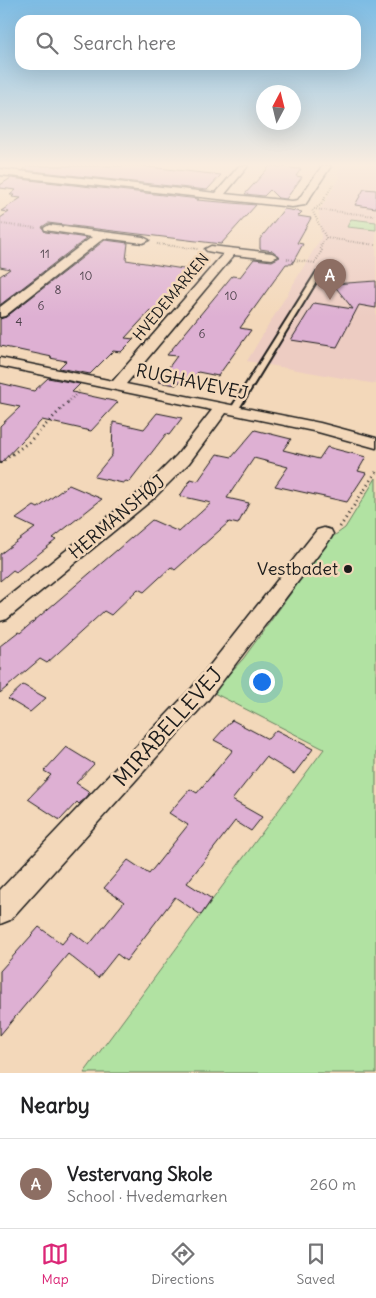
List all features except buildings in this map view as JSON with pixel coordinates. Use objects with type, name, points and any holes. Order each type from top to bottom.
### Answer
[{"type":"street","points":[[49,228],[143,240]]},
{"type":"street","points":[[0,313],[100,235]]},
{"type":"street","name":"HVEDEMARKEN","points":[[210,249],[272,256]]},
{"type":"street","name":"HVEDEMARKEN","points":[[116,386],[231,251]]},
{"type":"street","name":"RUGHAVEVEJ","points":[[0,362],[320,428],[376,443]]},
{"type":"street","name":"HERMANSHØJ","points":[[0,614],[148,494],[228,409]]},
{"type":"street","name":"MIRABELLEVEJ","points":[[0,910],[200,694],[324,534]]},
{"type":"lane","points":[[228,409],[318,274]]},
{"type":"path","points":[[315,216],[326,238]]},
{"type":"path","points":[[0,224],[49,228]]},
{"type":"path","points":[[326,238],[376,245]]},
{"type":"path","points":[[272,256],[315,263],[322,250],[320,247],[326,238]]},
{"type":"path","points":[[143,240],[206,250],[210,249]]},
{"type":"path","points":[[0,463],[29,442],[88,381]]},
{"type":"path","points":[[324,534],[339,528],[376,472]]},
{"type":"shaded area","points":[[319,216],[376,216],[376,384],[247,361],[321,238]]},
{"type":"green space","points":[[351,219],[376,222],[376,230],[347,227]]},
{"type":"green space","points":[[376,478],[376,1073],[84,1073],[324,749],[212,692],[243,659],[331,538],[345,528]]},
{"type":"place","name":"Vestervang Skole","points":[[330,300]]},
{"type":"place","name":"Vestbadet","points":[[348,569]]}]
